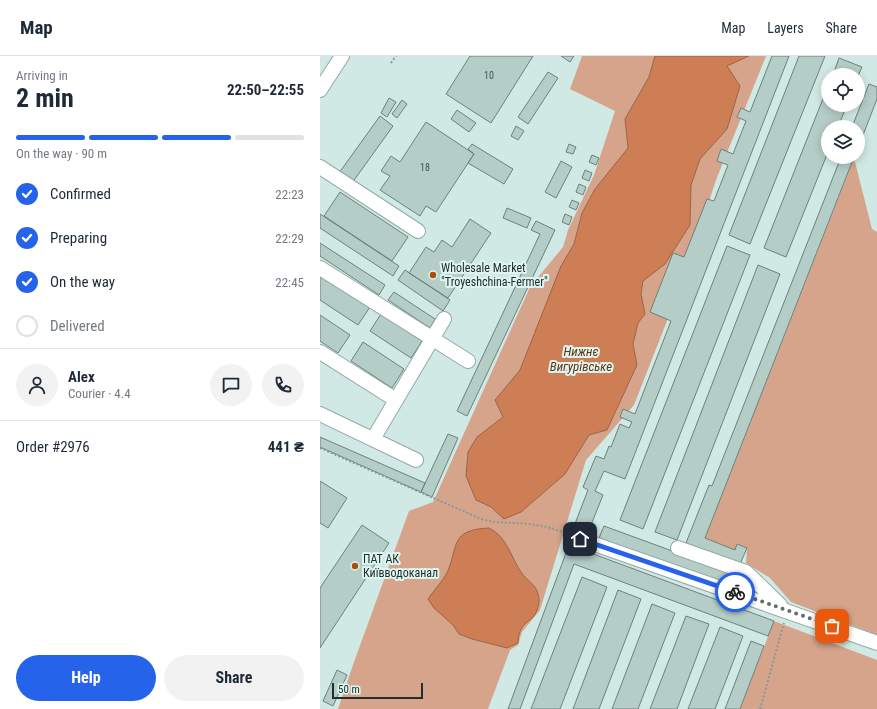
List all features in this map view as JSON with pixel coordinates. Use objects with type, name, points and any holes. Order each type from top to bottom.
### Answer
[{"type":"street","points":[[320,90],[342,56]]},
{"type":"street","points":[[320,167],[418,231]]},
{"type":"street","points":[[320,268],[468,361]]},
{"type":"street","points":[[373,439],[444,319]]},
{"type":"street","points":[[320,352],[396,400]]},
{"type":"street","points":[[320,414],[416,460]]},
{"type":"street","points":[[580,539],[785,609],[877,643]]},
{"type":"street","points":[[678,548],[746,572],[785,609]]},
{"type":"path","points":[[391,63],[396,56]]},
{"type":"path","points":[[320,448],[481,519],[497,524],[526,523],[548,526],[580,539]]},
{"type":"path","points":[[760,709],[785,609]]},
{"type":"shaded area","points":[[582,56],[766,56],[716,180],[683,280],[634,405],[586,460],[540,610],[522,632],[518,645],[510,650],[488,709],[338,709],[409,511],[433,502],[530,287],[563,247],[568,230],[594,175],[615,111],[570,89]]},
{"type":"shaded area","points":[[852,164],[856,164],[872,229],[877,232],[877,635],[791,602],[770,578],[746,563],[747,548],[737,544],[735,550],[705,538]]},
{"type":"shaded area","points":[[774,621],[877,660],[877,709],[740,709]]},
{"type":"water","name":"Нижнє Вигурівське","points":[[655,56],[749,56],[727,66],[740,86],[727,129],[700,159],[691,185],[690,225],[665,264],[643,281],[641,294],[645,314],[638,323],[633,344],[637,365],[607,430],[589,435],[565,474],[521,512],[504,519],[491,507],[476,500],[466,476],[468,452],[477,437],[503,417],[495,400],[520,370],[561,266],[574,244],[582,213],[595,189],[628,148],[625,119],[649,77]]},
{"type":"water","points":[[489,528],[501,537],[523,575],[535,587],[539,598],[539,605],[536,613],[521,629],[518,643],[507,648],[459,634],[453,625],[434,608],[428,599],[447,573],[455,547],[461,536],[476,529]]},
{"type":"building","points":[[470,56],[533,56],[491,123],[446,94]]},
{"type":"building","points":[[561,56],[574,56],[570,62]]},
{"type":"building","points":[[772,56],[789,56],[625,479],[604,471],[595,491],[603,495],[587,535],[573,529],[588,490],[583,487],[596,456],[604,459],[609,446],[611,447],[620,424],[629,428],[632,422],[620,417],[623,409],[635,414],[671,321],[650,312],[673,253],[684,257],[707,199],[714,201],[728,165],[717,161],[721,149],[733,154],[746,121],[737,117],[741,108],[750,112]]},
{"type":"building","points":[[799,56],[825,56],[750,244],[729,235]]},
{"type":"building","points":[[839,58],[862,67],[862,68],[835,68]]},
{"type":"building","points":[[548,72],[558,78],[528,124],[518,117]]},
{"type":"building","points":[[869,84],[877,87],[877,99],[865,130],[865,120],[855,120],[858,112],[865,112],[865,94]]},
{"type":"building","points":[[389,98],[396,102],[387,117],[381,113]]},
{"type":"building","points":[[402,100],[407,104],[397,118],[392,114]]},
{"type":"building","points":[[821,104],[821,112],[844,112],[841,120],[821,120],[821,164],[823,164],[786,257],[764,248]]},
{"type":"building","points":[[457,110],[476,123],[469,132],[451,119]]},
{"type":"building","points":[[380,116],[393,126],[352,183],[339,173]]},
{"type":"building","points":[[426,122],[474,154],[436,212],[426,206],[420,216],[380,190],[390,176],[381,171],[391,156],[400,162]]},
{"type":"building","points":[[516,126],[524,131],[518,140],[511,136]]},
{"type":"building","points":[[472,144],[513,169],[504,184],[468,163],[474,154],[468,149]]},
{"type":"building","points":[[569,144],[576,147],[573,154],[566,152]]},
{"type":"building","points":[[592,155],[599,158],[596,165],[589,162]]},
{"type":"building","points":[[561,161],[572,167],[556,198],[545,192]]},
{"type":"building","points":[[838,164],[851,164],[705,538],[735,550],[737,544],[747,548],[740,564],[686,543],[709,485],[712,486]]},
{"type":"building","points":[[585,170],[592,173],[589,181],[582,178]]},
{"type":"building","points":[[579,184],[586,187],[583,195],[576,192]]},
{"type":"building","points":[[340,192],[408,237],[392,261],[324,216]]},
{"type":"building","points":[[572,200],[579,203],[576,210],[569,207]]},
{"type":"building","points":[[507,208],[531,218],[527,228],[503,218]]},
{"type":"building","points":[[320,214],[399,266],[393,276],[320,228]]},
{"type":"building","points":[[565,214],[572,217],[569,225],[562,222]]},
{"type":"building","points":[[470,219],[491,233],[448,298],[409,273],[426,247],[434,252],[442,240],[452,247]]},
{"type":"building","points":[[536,221],[555,230],[467,416],[457,411],[540,234],[531,230]]},
{"type":"building","points":[[320,243],[385,285],[379,295],[320,256]]},
{"type":"building","points":[[727,246],[750,255],[643,529],[620,520]]},
{"type":"building","points":[[758,265],[780,274],[677,540],[655,532]]},
{"type":"building","points":[[405,270],[450,300],[443,311],[398,280]]},
{"type":"building","points":[[320,274],[370,307],[358,325],[320,300]]},
{"type":"building","points":[[394,292],[435,319],[430,328],[388,300]]},
{"type":"building","points":[[381,314],[422,341],[411,358],[370,331]]},
{"type":"building","points":[[320,315],[350,335],[338,353],[320,341]]},
{"type":"building","points":[[363,342],[404,369],[392,388],[351,361]]},
{"type":"building","points":[[448,434],[458,438],[432,497],[421,492]]},
{"type":"building","points":[[320,437],[425,483],[421,492],[320,447]]},
{"type":"building","points":[[320,481],[347,498],[328,528],[320,523]]},
{"type":"building","name":"ПАТ АК Київводоканал","points":[[362,525],[389,543],[320,648],[320,588]]},
{"type":"building","points":[[604,526],[746,578],[742,591],[599,538]]},
{"type":"building","points":[[569,545],[774,621],[768,636],[574,564],[520,709],[508,709]]},
{"type":"building","points":[[582,577],[607,587],[560,709],[531,709]]},
{"type":"building","points":[[618,590],[641,599],[599,709],[573,709]]},
{"type":"building","points":[[652,604],[675,613],[638,709],[612,709]]},
{"type":"building","points":[[686,616],[709,624],[677,709],[650,709]]},
{"type":"building","points":[[720,627],[743,636],[715,709],[688,709]]},
{"type":"building","points":[[751,641],[764,646],[740,709],[725,709]]},
{"type":"building","points":[[337,670],[347,675],[333,706],[323,701]]},
{"type":"way so far","points":[[735,592],[832,626]]},
{"type":"place","name":"Wholesale Market \"Troyeshchina-Fermer\"","points":[[433,275]]},
{"type":"place","name":"ПАТ АК Київводоканал","points":[[355,566]]},
{"type":"route","points":[[580,539],[735,592]]}]
